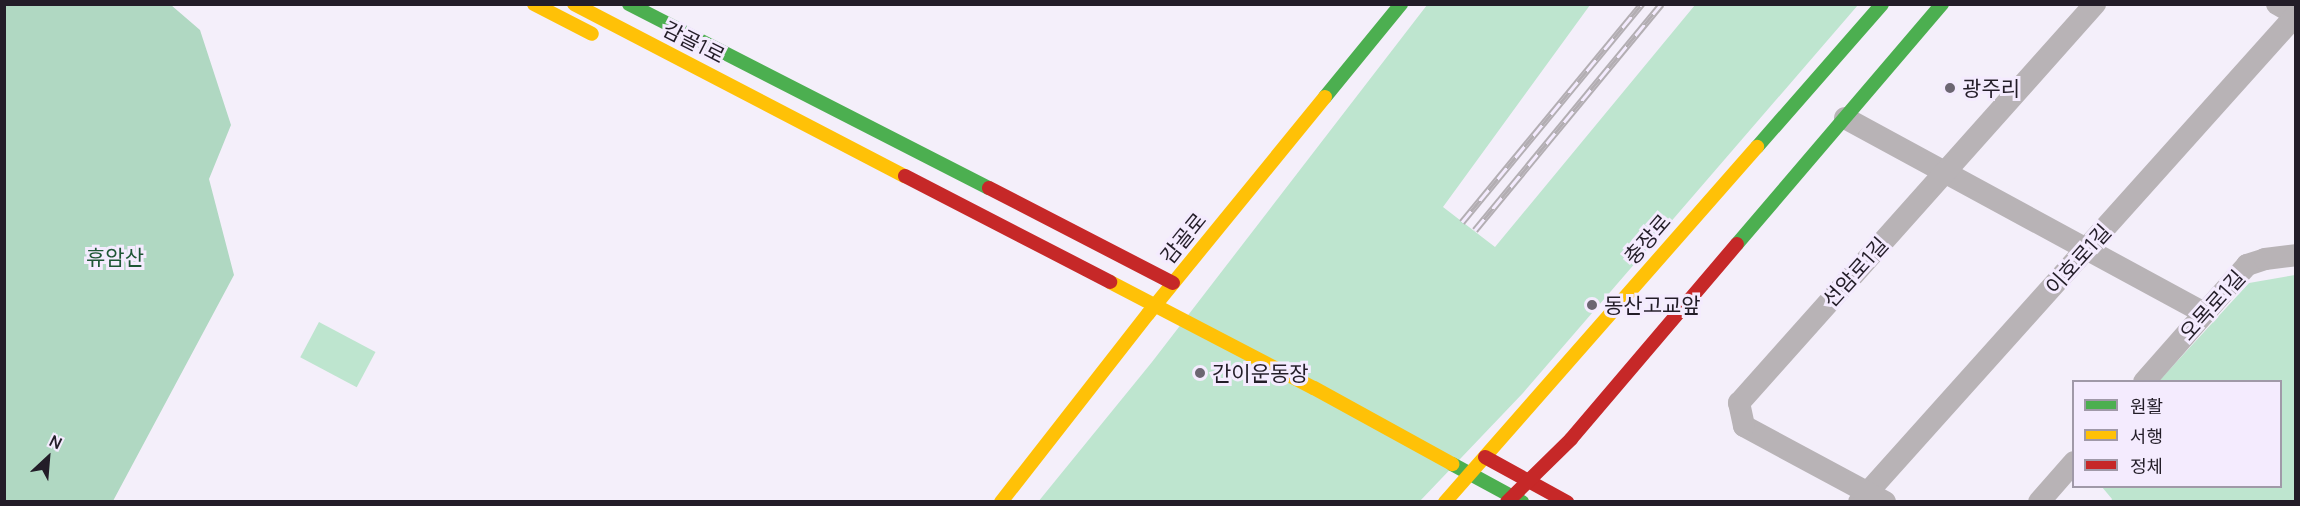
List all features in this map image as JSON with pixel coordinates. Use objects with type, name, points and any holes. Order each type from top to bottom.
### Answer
[{"type":"street","points":[[534,4],[608,42]]},
{"type":"street","name":"감골1로","points":[[574,4],[1314,387],[1522,501]]},
{"type":"street","points":[[628,4],[1163,273],[1173,283]]},
{"type":"street","name":"감골로","points":[[1000,501],[1173,283],[1401,4]]},
{"type":"street","name":"충장로","points":[[1445,501],[1463,489],[1485,457],[1532,402],[1882,4]]},
{"type":"street","points":[[1507,501],[1571,439],[1942,4]]},
{"type":"street","name":"선암로1길","points":[[1870,498],[1744,426],[1739,403],[2095,4]]},
{"type":"street","points":[[2277,4],[2295,15]]},
{"type":"street","name":"이호로1길","points":[[1870,498],[2085,250],[2295,15]]},
{"type":"street","points":[[1845,118],[2204,313]]},
{"type":"street","points":[[871,174],[1148,314]]},
{"type":"street","name":"오목로1길","points":[[2145,380],[2247,265],[2265,259],[2295,255]]},
{"type":"street","name":"감골로","points":[[1134,307],[1163,273]]},
{"type":"street","points":[[1485,457],[1567,501]]},
{"type":"street","points":[[2039,501],[2072,463]]},
{"type":"green space","name":"휴암산","points":[[4,5],[171,5],[200,30],[231,125],[209,179],[234,275],[113,501],[5,501]]},
{"type":"green space","points":[[1427,5],[1590,5],[1443,207],[1495,247],[1695,5],[1858,5],[1523,393],[1420,501],[1038,502],[1152,362]]},
{"type":"green space","points":[[2295,275],[2295,501],[2111,501],[2112,499],[2103,488],[2282,488],[2282,380],[2160,380],[2249,283]]},
{"type":"green space","points":[[319,322],[376,352],[357,387],[300,357]]},
{"type":"railway","points":[[1462,222],[1642,4]]},
{"type":"railway","points":[[1475,230],[1661,4]]},
{"type":"traffic: fast","points":[[629,4],[989,188]]},
{"type":"traffic: fast","points":[[1325,97],[1401,4]]},
{"type":"traffic: fast","points":[[1757,147],[1882,4]]},
{"type":"traffic: fast","points":[[1737,244],[1942,4]]},
{"type":"traffic: fast","points":[[1452,464],[1522,502]]},
{"type":"traffic: slow","points":[[534,4],[592,34]]},
{"type":"traffic: slow","points":[[574,4],[905,176]]},
{"type":"traffic: slow","points":[[1001,502],[1148,314],[1325,97]]},
{"type":"traffic: slow","points":[[1445,502],[1757,147]]},
{"type":"traffic: slow","points":[[1110,282],[1314,388],[1452,464]]},
{"type":"traffic: jam","points":[[905,176],[1110,282]]},
{"type":"traffic: jam","points":[[989,188],[1173,283]]},
{"type":"traffic: jam","points":[[1507,502],[1571,439],[1737,244]]},
{"type":"traffic: jam","points":[[1485,457],[1567,502]]},
{"type":"place","name":"광주리","points":[[1950,88]]},
{"type":"place","name":"동산고교앞","points":[[1592,305]]},
{"type":"place","name":"간이운동장","points":[[1200,373]]}]
